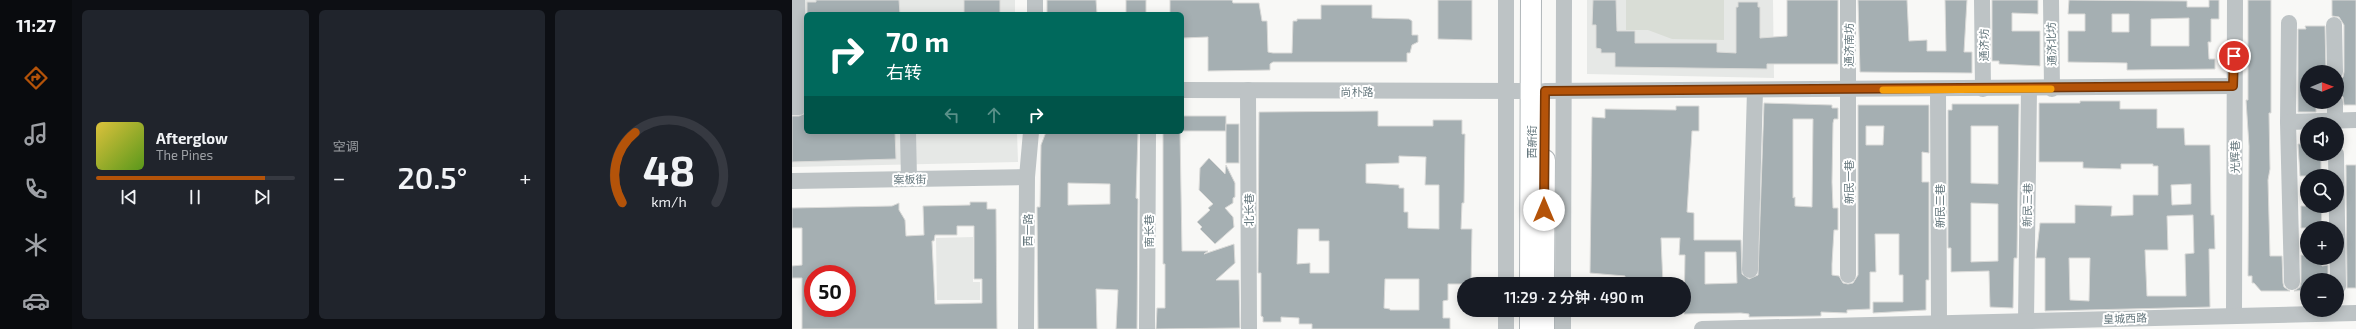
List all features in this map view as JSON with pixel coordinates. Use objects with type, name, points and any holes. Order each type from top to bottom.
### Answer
[{"type":"main road","name":"西新街","points":[[1531,0],[1546,91],[1531,277]]},
{"type":"main road","name":"西新街","points":[[1544,277],[1546,91],[1545,0]]},
{"type":"main road","points":[[1530,317],[1530,329]]},
{"type":"main road","points":[[1544,317],[1544,329]]},
{"type":"street","points":[[797,0],[799,107]]},
{"type":"street","points":[[1035,0],[1035,12]]},
{"type":"street","points":[[1506,0],[1506,277]]},
{"type":"street","points":[[1562,277],[1546,91],[1564,0]]},
{"type":"street","name":"通济南坊","points":[[1848,0],[1848,90]]},
{"type":"street","name":"通济坊","points":[[1982,0],[1983,89]]},
{"type":"street","name":"通济北坊","points":[[2051,0],[2052,89]]},
{"type":"street","name":"光辉巷","points":[[2234,315],[2233,86],[2235,0]]},
{"type":"street","points":[[2289,23],[2288,122],[2292,282]]},
{"type":"street","points":[[2334,25],[2335,65]]},
{"type":"street","name":"尚朴路","points":[[1184,90],[1848,90],[2233,86]]},
{"type":"street","name":"新民二巷","points":[[1938,89],[1939,322]]},
{"type":"street","name":"新民三巷","points":[[2026,321],[2029,89]]},
{"type":"street","name":"北长巷","points":[[1248,90],[1249,329]]},
{"type":"street","points":[[1750,270],[1755,90]]},
{"type":"street","name":"新民一巷","points":[[1848,90],[1848,275]]},
{"type":"street","points":[[2344,121],[2356,120]]},
{"type":"street","points":[[2288,122],[2300,122]]},
{"type":"street","points":[[908,134],[909,179]]},
{"type":"street","name":"西一路","points":[[1026,329],[1027,177],[1032,134]]},
{"type":"street","name":"南长巷","points":[[1148,134],[1148,329]]},
{"type":"street","points":[[2336,161],[2338,273]]},
{"type":"street","name":"案板街","points":[[792,181],[1027,177]]},
{"type":"street","name":"皇城西路","points":[[1702,329],[1939,322],[2356,313]]},
{"type":"street","points":[[1506,317],[1506,329]]},
{"type":"street","points":[[1563,317],[1563,329]]},
{"type":"shaded area","points":[[792,0],[1015,0],[1015,12],[804,12],[804,134],[1017,134],[1018,162],[792,167]]},
{"type":"shaded area","points":[[1587,0],[1773,0],[1774,78],[1587,74]]},
{"type":"shaded area","points":[[1626,0],[1724,0],[1724,40],[1672,39],[1648,30],[1626,30]]},
{"type":"shaded area","points":[[973,237],[973,282],[980,282],[980,300],[937,300],[936,238]]},
{"type":"building","points":[[816,0],[899,0],[900,12],[807,12],[807,2],[816,2]]},
{"type":"building","points":[[964,0],[1000,0],[1000,12],[964,12]]},
{"type":"building","points":[[1047,0],[1096,0],[1097,12],[1047,12]]},
{"type":"building","points":[[1126,0],[1146,0],[1146,12],[1126,12]]},
{"type":"building","points":[[1170,0],[1232,0],[1233,3],[1259,3],[1262,21],[1267,21],[1268,52],[1292,53],[1293,21],[1297,21],[1297,19],[1321,19],[1321,5],[1372,5],[1372,18],[1409,19],[1412,21],[1412,35],[1418,35],[1418,42],[1412,45],[1410,53],[1407,53],[1407,62],[1273,62],[1270,64],[1270,70],[1208,71],[1208,37],[1184,38],[1184,12],[1170,12]]},
{"type":"building","points":[[1438,0],[1472,0],[1472,40],[1438,39]]},
{"type":"building","points":[[1593,0],[1616,0],[1617,31],[1635,31],[1635,43],[1717,43],[1717,52],[1736,53],[1736,7],[1738,7],[1738,2],[1758,2],[1758,7],[1760,7],[1760,38],[1787,36],[1787,0],[1838,0],[1838,64],[1767,64],[1767,69],[1615,67],[1615,53],[1601,53],[1601,49],[1596,48],[1596,25],[1592,25]]},
{"type":"building","points":[[1858,0],[1907,0],[1909,41],[1927,40],[1927,51],[1946,51],[1945,0],[1967,0],[1964,52],[1972,52],[1972,73],[1860,72]]},
{"type":"building","points":[[1992,0],[2038,0],[2038,14],[2012,13],[2012,31],[2040,31],[2040,66],[1999,64],[1999,61],[1992,61]]},
{"type":"building","points":[[2069,0],[2187,1],[2187,7],[2209,7],[2209,0],[2219,0],[2219,19],[2211,19],[2211,42],[2208,42],[2209,59],[2215,59],[2215,69],[2127,70],[2127,63],[2068,62],[2068,31],[2085,31],[2085,14],[2068,14]],"holes":[[[2112,14],[2129,14],[2129,32],[2112,32]],[[2189,18],[2189,46],[2151,46],[2151,19]]]},
{"type":"building","points":[[2248,0],[2271,0],[2271,113],[2269,113],[2270,169],[2268,180],[2270,256],[2282,256],[2283,283],[2284,287],[2290,291],[2261,291],[2254,283],[2252,283],[2252,276],[2248,276],[2249,146],[2246,100],[2248,100]]},
{"type":"building","points":[[2332,0],[2356,0],[2356,105],[2344,105],[2344,25],[2339,17],[2332,16]]},
{"type":"building","points":[[2305,26],[2325,26],[2326,65],[2300,65],[2300,109],[2316,109],[2316,112],[2298,112],[2298,29],[2306,29]]},
{"type":"building","points":[[2080,101],[2120,101],[2120,109],[2157,109],[2157,128],[2184,128],[2185,145],[2210,145],[2211,215],[2214,215],[2215,249],[2209,249],[2210,307],[2045,311],[2045,258],[2036,258],[2040,223],[2075,223],[2075,205],[2112,206],[2111,216],[2133,215],[2133,195],[2158,195],[2158,166],[2153,166],[2153,164],[2121,164],[2121,169],[2083,168],[2083,162],[2039,162],[2039,103],[2080,103]],"holes":[[[2191,184],[2191,204],[2172,205],[2171,185]],[[2193,215],[2194,253],[2185,254],[2186,296],[2147,296],[2145,250],[2168,250],[2167,216]],[[2069,258],[2090,258],[2089,301],[2070,300]]]},
{"type":"building","points":[[1764,103],[1832,105],[1832,108],[1838,108],[1838,119],[1834,119],[1833,123],[1833,208],[1838,208],[1838,230],[1834,230],[1832,275],[1839,276],[1843,283],[1848,284],[1853,283],[1858,275],[1858,105],[1929,105],[1929,153],[1922,152],[1922,182],[1929,182],[1929,280],[1926,280],[1926,310],[1873,313],[1873,302],[1903,302],[1903,275],[1899,275],[1899,234],[1875,234],[1876,272],[1870,272],[1870,309],[1847,310],[1847,313],[1821,312],[1821,316],[1749,317],[1749,314],[1741,313],[1691,314],[1691,277],[1685,277],[1685,255],[1679,255],[1680,238],[1661,238],[1663,277],[1625,277],[1590,273],[1592,117],[1605,118],[1605,109],[1676,110],[1676,106],[1699,106],[1699,131],[1692,131],[1687,212],[1694,213],[1694,240],[1741,240],[1742,274],[1749,279],[1758,275]],"holes":[[[1793,119],[1813,119],[1812,207],[1795,206],[1795,197],[1793,198]],[[1866,126],[1884,126],[1883,145],[1866,145]],[[1705,252],[1736,252],[1737,283],[1705,284]]]},
{"type":"building","points":[[1952,104],[2019,104],[2017,258],[2014,258],[2013,308],[1990,307],[1989,271],[1951,272],[1951,248],[1948,248],[1948,110],[1952,110]],"holes":[[[1971,126],[1998,126],[1998,184],[1971,183]],[[1971,203],[1998,204],[1998,261],[1971,262]]]},
{"type":"building","points":[[1378,111],[1378,126],[1433,126],[1433,120],[1462,120],[1462,134],[1465,134],[1464,203],[1462,203],[1461,229],[1472,229],[1471,277],[1457,277],[1457,284],[1448,284],[1448,300],[1443,301],[1443,318],[1450,318],[1450,329],[1312,329],[1312,324],[1299,324],[1299,318],[1281,317],[1281,322],[1263,322],[1263,317],[1261,316],[1261,273],[1258,273],[1259,112]],"holes":[[[1399,156],[1426,157],[1425,185],[1439,185],[1439,229],[1408,228],[1408,212],[1404,212],[1404,188],[1399,188],[1399,185],[1366,183],[1366,164],[1399,163]],[[1298,229],[1319,229],[1319,241],[1329,241],[1329,273],[1310,273],[1310,263],[1297,264]],[[1385,279],[1419,279],[1419,310],[1390,310],[1384,308]]]},
{"type":"building","points":[[804,114],[804,134],[895,134],[896,159],[792,162],[792,116],[799,116]]},
{"type":"building","points":[[1184,116],[1226,116],[1226,131],[1184,131]]},
{"type":"building","points":[[1226,124],[1239,124],[1239,163],[1226,163]]},
{"type":"building","points":[[1045,134],[1138,134],[1136,198],[1138,199],[1137,329],[1116,329],[1118,290],[1096,289],[1097,329],[1038,329],[1037,207],[1040,207],[1041,145]],"holes":[[[1068,183],[1110,184],[1110,204],[1068,205]]]},
{"type":"building","points":[[1163,134],[1180,134],[1182,251],[1208,251],[1204,254],[1234,244],[1235,263],[1216,280],[1239,280],[1240,328],[1156,329],[1157,308],[1165,308],[1165,264],[1163,264]]},
{"type":"building","points":[[2298,144],[2300,144],[2300,161],[2321,161],[2321,169],[2300,169],[2300,176]]},
{"type":"building","points":[[1209,158],[1225,174],[1226,165],[1235,183],[1235,197],[1233,198],[1233,203],[1225,208],[1233,217],[1234,227],[1215,244],[1200,229],[1202,227],[1197,222],[1210,210],[1208,208],[1213,204],[1199,190],[1200,168]]},
{"type":"building","points":[[2346,165],[2356,165],[2356,288],[2347,288]]},
{"type":"building","points":[[970,202],[987,202],[987,209],[996,209],[997,329],[802,329],[802,278],[792,278],[792,266],[802,265],[802,228],[792,228],[792,208],[892,206],[899,203],[899,210],[905,220],[906,236],[924,235],[923,206],[970,205]],"holes":[[[957,226],[974,226],[974,279],[982,279],[982,303],[935,304],[932,241],[934,241],[935,235],[957,235]]]},
{"type":"building","points":[[2301,213],[2322,213],[2321,221],[2301,221]]},
{"type":"building","points":[[2301,265],[2328,265],[2328,273],[2301,273]]},
{"type":"building","points":[[2300,287],[2300,291],[2294,291]]},
{"type":"slow traffic","points":[[1883,90],[2051,89]]},
{"type":"route","points":[[1544,210],[1545,91],[2029,89],[2233,86],[2234,56]]}]
